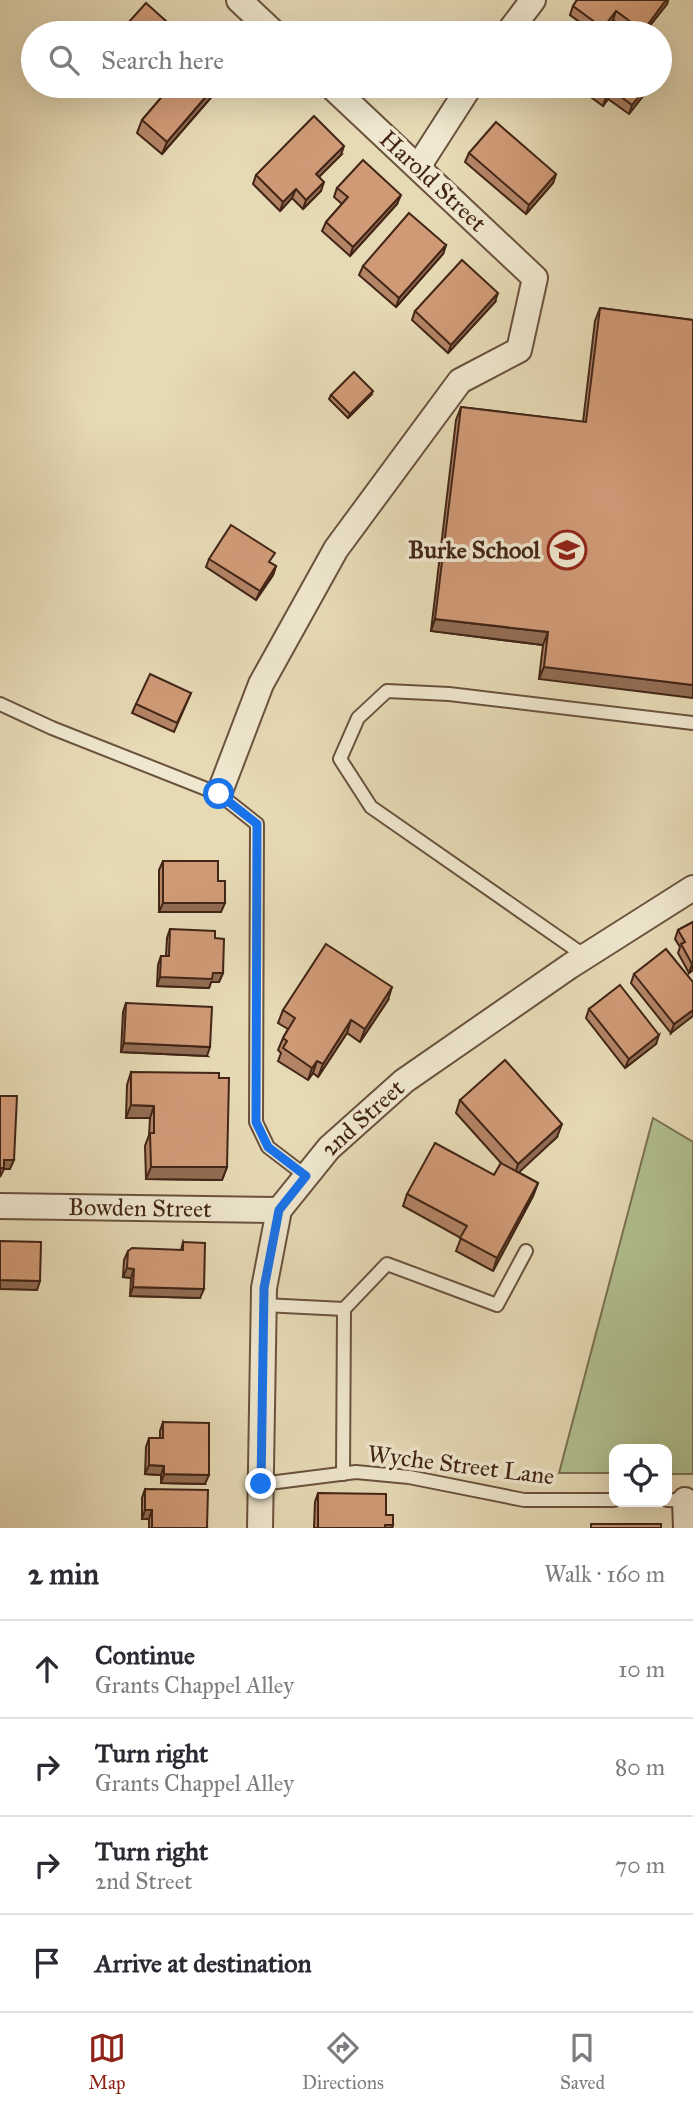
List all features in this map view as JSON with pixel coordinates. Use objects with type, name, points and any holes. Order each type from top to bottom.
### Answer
[{"type":"street","points":[[239,0],[261,21]]},
{"type":"street","points":[[517,21],[533,0]]},
{"type":"street","name":"Harold Street","points":[[219,794],[261,684],[336,549],[460,381],[519,351],[535,278],[344,98]]},
{"type":"street","points":[[418,167],[462,98]]},
{"type":"street","name":"2nd Street","points":[[260,1528],[264,1305],[279,1210],[329,1148],[404,1081],[585,956],[693,888]]},
{"type":"street","name":"Bowden Street","points":[[0,1206],[279,1210]]},
{"type":"street","points":[[682,1500],[686,1528]]},
{"type":"lane","points":[[585,956],[371,807],[340,759],[358,718],[387,691],[449,694],[693,723]]},
{"type":"lane","points":[[0,704],[52,728],[219,794],[257,824],[256,1122],[268,1147],[306,1176]]},
{"type":"lane","points":[[343,1474],[344,1309],[387,1264],[497,1305],[526,1251]]},
{"type":"lane","points":[[264,1305],[344,1309]]},
{"type":"lane","name":"Wyche Street Lane","points":[[261,1484],[343,1474],[409,1477],[524,1500],[609,1500]]},
{"type":"green space","points":[[653,1118],[693,1142],[693,1474],[672,1474],[672,1444],[609,1444],[609,1473],[559,1473]]},
{"type":"building","points":[[577,0],[666,0],[650,21],[630,21],[616,11],[608,21],[593,21],[573,6]]},
{"type":"building","points":[[146,3],[166,21],[130,21]]},
{"type":"building","points":[[161,98],[205,98],[167,142],[142,120]]},
{"type":"building","points":[[623,98],[638,98],[632,105]]},
{"type":"building","points":[[314,116],[344,146],[316,174],[324,182],[306,200],[296,189],[283,202],[256,175]]},
{"type":"building","points":[[496,122],[556,174],[529,205],[469,153]]},
{"type":"building","points":[[363,160],[401,195],[353,247],[326,222],[348,197],[337,188]]},
{"type":"building","points":[[409,213],[446,245],[399,298],[363,266]]},
{"type":"building","points":[[462,260],[498,293],[451,345],[415,311]]},
{"type":"building","name":"Burke School","points":[[600,308],[693,320],[693,685],[544,667],[548,632],[435,619],[461,407],[586,422]]},
{"type":"building","points":[[354,372],[373,391],[350,414],[331,395]]},
{"type":"building","points":[[231,525],[275,553],[269,562],[276,566],[260,591],[209,559]]},
{"type":"building","points":[[150,674],[191,693],[177,723],[136,704]]},
{"type":"building","points":[[163,861],[218,861],[218,881],[225,881],[225,903],[163,903]]},
{"type":"building","points":[[693,922],[692,964],[681,944],[685,942],[678,930]]},
{"type":"building","points":[[170,929],[215,931],[215,938],[224,939],[223,973],[213,973],[212,979],[160,977],[161,956],[169,956]]},
{"type":"building","points":[[326,944],[392,987],[365,1029],[351,1020],[323,1064],[317,1061],[312,1068],[283,1048],[287,1041],[283,1038],[295,1018],[283,1010]]},
{"type":"building","points":[[666,949],[693,982],[693,1010],[674,1024],[634,974]]},
{"type":"building","points":[[620,985],[659,1035],[629,1059],[589,1009]]},
{"type":"building","points":[[126,1003],[212,1007],[210,1047],[124,1043]]},
{"type":"building","points":[[505,1060],[562,1124],[518,1164],[460,1100]]},
{"type":"building","points":[[131,1072],[219,1073],[219,1078],[229,1078],[227,1167],[151,1167],[150,1133],[154,1133],[154,1106],[131,1105]]},
{"type":"building","points":[[0,1096],[17,1096],[14,1160],[4,1160],[4,1168],[0,1168]]},
{"type":"building","points":[[435,1143],[494,1175],[501,1163],[538,1183],[497,1258],[460,1238],[467,1226],[407,1194]]},
{"type":"building","points":[[0,1241],[41,1242],[40,1281],[0,1280]]},
{"type":"building","points":[[183,1242],[205,1243],[204,1289],[133,1287],[134,1269],[127,1268],[128,1251],[132,1248],[183,1250]]},
{"type":"building","points":[[163,1422],[209,1423],[209,1475],[164,1474],[164,1466],[149,1465],[149,1438],[163,1438]]},
{"type":"building","points":[[145,1489],[208,1490],[207,1528],[152,1528],[152,1510],[145,1510]]},
{"type":"building","points":[[318,1493],[386,1494],[386,1515],[393,1515],[393,1525],[385,1525],[385,1528],[318,1528]]},
{"type":"building","points":[[591,1524],[661,1524],[661,1528],[591,1528]]},
{"type":"place","name":"Burke School","points":[[567,550]]},
{"type":"route","points":[[219,794],[257,824],[256,1122],[268,1147],[306,1176],[279,1210],[264,1288],[261,1484]]}]
